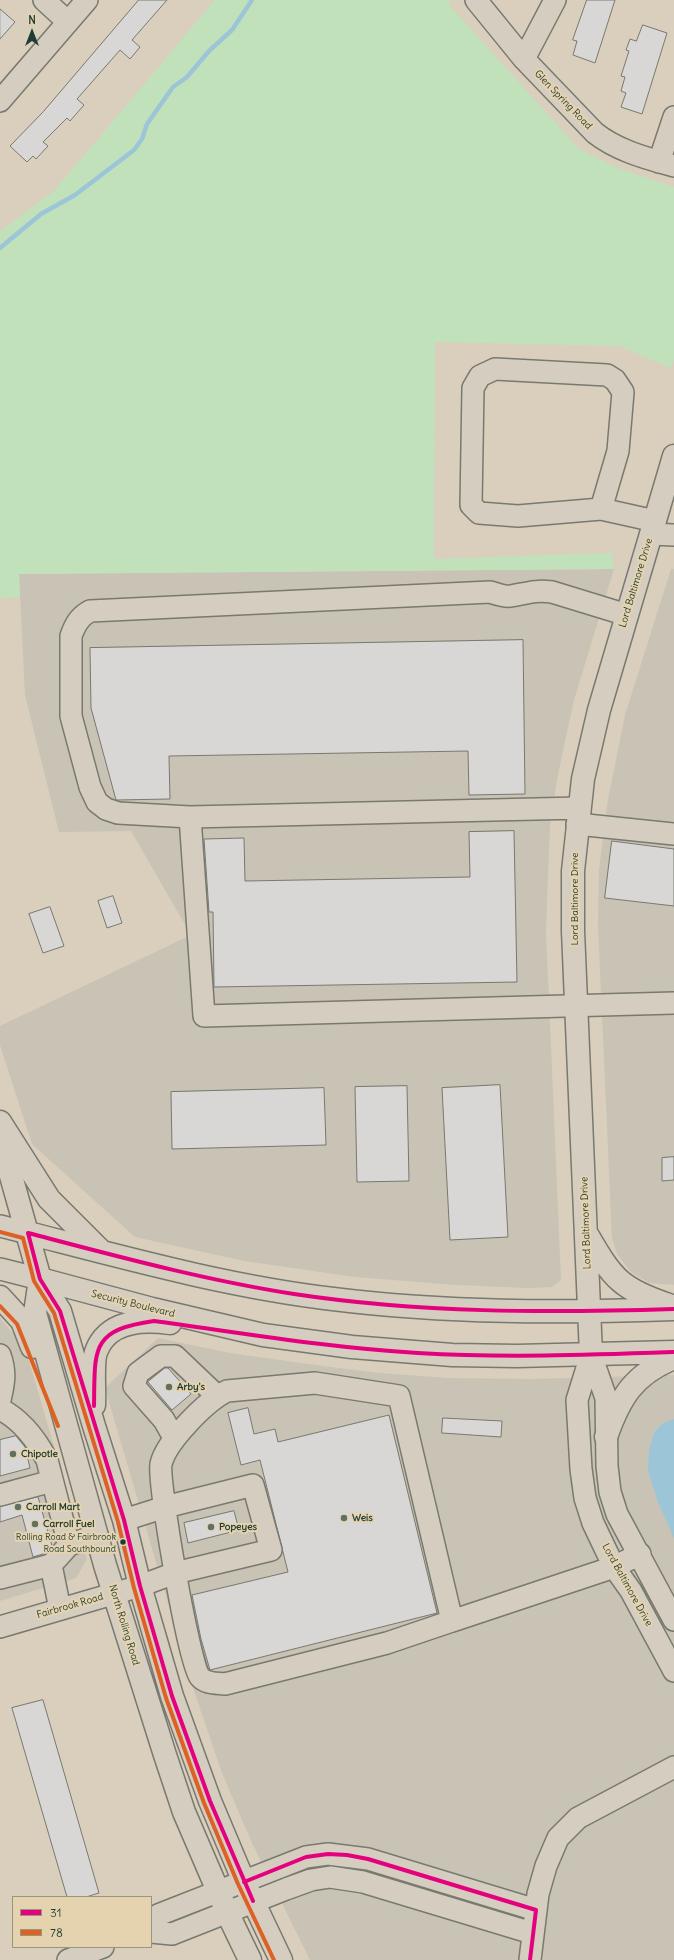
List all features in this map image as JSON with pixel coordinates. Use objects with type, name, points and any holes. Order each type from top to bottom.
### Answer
[{"type":"main road","name":"Lord Baltimore Drive","points":[[591,1355],[573,931],[573,871],[578,816],[583,779],[599,710],[674,456]]},
{"type":"main road","points":[[0,1122],[49,1200],[102,1252]]},
{"type":"main road","name":"North Rolling Road","points":[[0,1137],[40,1279],[60,1310],[94,1426],[124,1520],[140,1586],[172,1696],[210,1801],[248,1891],[281,1960]]},
{"type":"main road","points":[[28,1233],[102,1252],[241,1284],[332,1299],[454,1309],[590,1312],[674,1308]]},
{"type":"main road","points":[[586,1234],[601,1259],[618,1281],[642,1296],[674,1308]]},
{"type":"main road","name":"North Rolling Road","points":[[40,1279],[35,1313],[114,1594],[149,1708],[184,1812],[227,1912],[250,1960]]},
{"type":"main road","name":"Security Boulevard","points":[[40,1279],[152,1309],[263,1335],[352,1347],[452,1355],[517,1356],[674,1352]]},
{"type":"main road","points":[[0,1297],[22,1320],[69,1438]]},
{"type":"main road","points":[[94,1426],[96,1353],[102,1341],[110,1332],[125,1325],[154,1321],[263,1335]]},
{"type":"main road","points":[[606,1436],[616,1408],[628,1391],[643,1375],[659,1364],[674,1358]]},
{"type":"street","points":[[44,0],[68,22]]},
{"type":"street","points":[[0,101],[87,0]]},
{"type":"street","name":"Glen Spring Road","points":[[476,0],[524,59],[595,133],[608,143],[625,151],[666,164]]},
{"type":"street","points":[[524,59],[555,0]]},
{"type":"street","points":[[666,164],[674,118]]},
{"type":"street","points":[[601,509],[618,451],[623,392],[615,380],[607,375],[495,369],[480,376],[473,388],[471,505],[478,513],[518,516],[601,509],[674,534]]},
{"type":"street","points":[[627,615],[552,592],[540,590],[527,591],[510,597],[490,592],[90,611],[82,615],[75,624],[71,636],[71,716],[90,787],[97,802],[106,810],[118,814],[190,817],[578,816],[674,834]]},
{"type":"street","points":[[190,817],[204,1016],[577,1007],[674,1003]]},
{"type":"street","points":[[0,1226],[28,1233]]},
{"type":"street","name":"Security Boulevard","points":[[0,1269],[40,1279]]},
{"type":"street","points":[[0,1355],[5,1369],[5,1380],[0,1400]]},
{"type":"street","name":"Lord Baltimore Drive","points":[[591,1355],[606,1398],[606,1436],[610,1492],[617,1514],[640,1554],[674,1620]]},
{"type":"street","name":"Lord Baltimore Drive","points":[[591,1355],[577,1400],[581,1469],[585,1498],[593,1523],[614,1567],[632,1592],[674,1671]]},
{"type":"street","points":[[174,1438],[164,1420],[134,1386],[138,1373],[161,1356],[175,1356],[217,1396]]},
{"type":"street","points":[[452,1621],[400,1396],[315,1383],[227,1391],[217,1396],[174,1438],[166,1450],[161,1466],[165,1507],[175,1573],[193,1664],[200,1677],[210,1683],[225,1684],[387,1643],[614,1567],[640,1554]]},
{"type":"street","points":[[0,1409],[18,1421],[31,1433],[42,1450],[47,1460],[69,1545]]},
{"type":"street","points":[[42,1450],[69,1438]]},
{"type":"street","points":[[0,1495],[52,1481]]},
{"type":"street","name":"Fairbrook Road","points":[[0,1625],[114,1594],[175,1573],[271,1550],[252,1485],[165,1507]]},
{"type":"street","points":[[124,1520],[165,1507]]},
{"type":"street","points":[[0,1578],[51,1565],[69,1545],[97,1535]]},
{"type":"street","points":[[51,1565],[60,1609]]},
{"type":"street","points":[[530,1960],[532,1933],[546,1866],[558,1838],[568,1826],[578,1818],[674,1767]]},
{"type":"street","points":[[152,1932],[172,1934],[227,1912],[248,1891],[306,1857],[328,1854],[347,1855],[368,1859],[536,1910]]},
{"type":"street","points":[[152,1926],[158,1915],[218,1891],[248,1891],[330,1877],[345,1878],[409,1895],[532,1933]]},
{"type":"street","points":[[68,1960],[100,1948]]},
{"type":"shaded area","points":[[614,569],[574,700],[558,774],[550,825],[546,931],[561,1280],[552,1287],[529,1288],[456,1285],[355,1277],[244,1261],[135,1237],[32,1144],[0,1045],[0,1026],[191,935],[131,831],[59,832],[25,695],[19,574]]},
{"type":"shaded area","points":[[671,569],[674,569],[674,1285],[649,1283],[631,1272],[617,1254],[612,1238],[598,926],[599,870],[607,805],[625,715]]},
{"type":"shaded area","points":[[0,1318],[15,1336],[29,1361],[87,1559],[76,1578],[0,1601]]},
{"type":"shaded area","points":[[158,1338],[230,1353],[308,1364],[379,1373],[448,1378],[532,1379],[674,1375],[674,1960],[310,1960],[252,1843],[222,1773],[192,1685],[105,1388]]},
{"type":"green space","points":[[215,0],[449,0],[450,6],[579,149],[618,168],[674,187],[674,359],[671,368],[620,346],[435,342],[434,559],[612,553],[614,569],[19,574],[20,597],[0,598],[0,231],[54,191]]},
{"type":"water","points":[[674,1419],[674,1538],[658,1502],[648,1471],[649,1450],[654,1433],[662,1424]]},
{"type":"building","points":[[139,0],[167,0],[132,40],[140,47],[130,59],[120,50],[77,99],[84,105],[70,121],[67,118],[43,142],[48,146],[36,159],[33,156],[27,162],[10,146],[43,112]]},
{"type":"building","points":[[587,0],[615,0],[595,63],[573,55],[577,41],[573,40]]},
{"type":"building","points":[[0,9],[15,22],[0,39]]},
{"type":"building","points":[[643,25],[667,33],[642,114],[621,107],[626,93],[621,91],[625,77],[621,76],[629,51],[626,50],[630,39],[636,41]]},
{"type":"building","points":[[523,640],[525,794],[469,795],[468,751],[169,756],[170,799],[116,800],[91,708],[90,648]]},
{"type":"building","points":[[514,831],[517,982],[214,987],[213,912],[209,912],[204,839],[244,838],[245,881],[470,877],[469,832]]},
{"type":"building","points":[[612,841],[674,849],[674,906],[605,898]]},
{"type":"building","points":[[113,896],[122,923],[107,928],[98,901]]},
{"type":"building","points":[[50,907],[64,946],[43,953],[29,914]]},
{"type":"building","points":[[500,1085],[508,1237],[450,1240],[442,1088]]},
{"type":"building","points":[[407,1086],[409,1181],[357,1182],[355,1087]]},
{"type":"building","points":[[324,1088],[326,1145],[172,1149],[171,1092]]},
{"type":"building","points":[[674,1157],[674,1180],[662,1181],[662,1158]]},
{"type":"building","name":"Arby's","points":[[165,1368],[168,1368],[191,1394],[172,1410],[148,1382]]},
{"type":"building","name":"Weis","points":[[248,1408],[254,1434],[275,1429],[278,1442],[389,1415],[437,1613],[210,1670],[201,1639],[192,1595],[288,1572],[260,1460],[241,1465],[228,1413]]},
{"type":"building","points":[[443,1418],[502,1421],[501,1437],[442,1433]]},
{"type":"building","name":"Chipotle","points":[[16,1436],[25,1447],[30,1468],[0,1476],[0,1440]]},
{"type":"building","name":"Carroll Fuel","points":[[38,1497],[52,1546],[46,1553],[33,1557],[22,1515],[0,1522],[0,1507]]},
{"type":"building","name":"Popeyes","points":[[234,1511],[239,1530],[188,1543],[184,1523]]},
{"type":"building","points":[[43,1700],[99,1893],[89,1896],[67,1896],[12,1708]]},
{"type":"waterway","points":[[0,248],[41,214],[75,195],[134,150],[142,139],[147,124],[173,87],[187,77],[209,51],[232,30],[252,0]]},
{"type":"transit line","name":"78","points":[[0,1232],[23,1238],[34,1281],[54,1313],[118,1522],[134,1588],[166,1698],[204,1803],[238,1884],[274,1960]]},
{"type":"transit line","name":"31","points":[[253,1901],[210,1801],[172,1696],[140,1586],[124,1520],[60,1311],[40,1279],[28,1233],[160,1267],[227,1282],[294,1294],[341,1300],[388,1305],[483,1310],[579,1311],[674,1309]]},
{"type":"transit line","name":"78","points":[[0,1306],[17,1324],[58,1426]]},
{"type":"transit line","name":"31","points":[[94,1406],[95,1370],[100,1346],[107,1337],[118,1330],[133,1325],[154,1321],[352,1348],[450,1355],[514,1356],[674,1352]]},
{"type":"transit line","name":"31","points":[[244,1882],[306,1857],[328,1854],[347,1855],[368,1859],[536,1910],[530,1960]]},
{"type":"place","name":"Arby's","points":[[169,1387]]},
{"type":"place","name":"Chipotle","points":[[13,1454]]},
{"type":"place","name":"Carroll Mart","points":[[18,1507]]},
{"type":"place","name":"Weis","points":[[344,1518]]},
{"type":"place","name":"Carroll Fuel","points":[[35,1524]]},
{"type":"place","name":"Popeyes","points":[[211,1527]]},
{"type":"place","name":"Rolling Road & Fairbrook Road Southbound","points":[[123,1542]]}]
